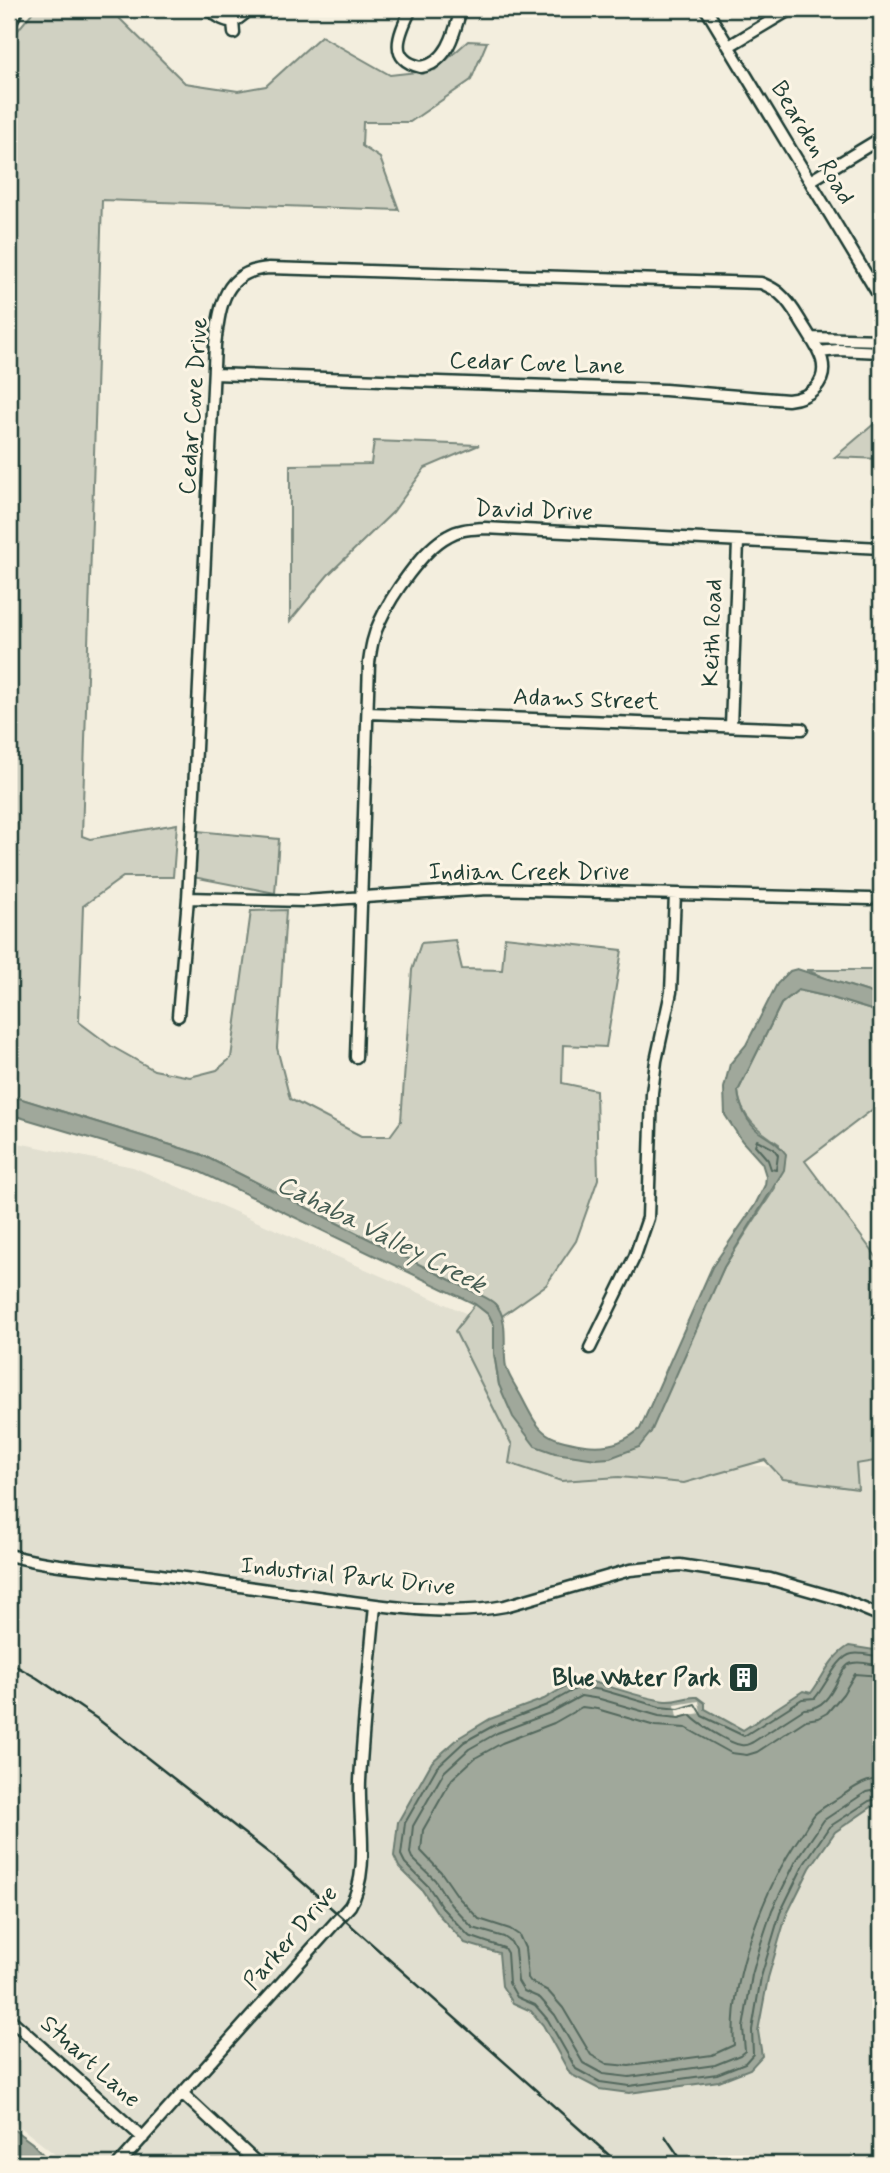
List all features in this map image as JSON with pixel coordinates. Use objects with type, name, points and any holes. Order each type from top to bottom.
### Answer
[{"type":"street","points":[[9,25],[18,9]]},
{"type":"street","points":[[208,9],[223,21],[240,18],[249,9]]},
{"type":"street","points":[[411,9],[398,45],[401,55],[409,63],[421,67],[428,66],[439,58],[452,38],[461,9]]},
{"type":"street","name":"Bearden Road","points":[[706,9],[881,299]]},
{"type":"street","points":[[729,46],[791,9]]},
{"type":"street","points":[[233,21],[234,33]]},
{"type":"street","points":[[810,181],[881,138]]},
{"type":"street","name":"Cedar Cove Drive","points":[[178,1016],[188,898],[214,374],[219,322],[234,280],[244,273],[270,268],[761,283],[774,289],[787,301],[819,352]]},
{"type":"street","points":[[811,338],[881,340]]},
{"type":"street","points":[[819,352],[881,352]]},
{"type":"street","name":"Cedar Cove Lane","points":[[214,374],[665,390],[788,400],[807,395],[817,387],[823,368],[819,352]]},
{"type":"street","name":"David Drive","points":[[356,1057],[360,897],[372,643],[380,619],[425,553],[446,536],[485,528],[881,548]]},
{"type":"street","name":"Keith Road","points":[[731,726],[738,542]]},
{"type":"street","name":"Adams Street","points":[[368,713],[803,729]]},
{"type":"street","name":"Indian Creek Drive","points":[[188,898],[303,901],[488,889],[870,900]]},
{"type":"street","points":[[590,1348],[635,1256],[648,1218],[652,1093],[671,992],[676,894]]},
{"type":"street","name":"Industrial Park Drive","points":[[9,1555],[37,1562],[177,1577],[438,1612],[488,1609],[552,1594],[630,1570],[680,1565],[770,1579],[839,1599],[881,1616]]},
{"type":"street","name":"Parker Drive","points":[[119,2164],[356,1897],[361,1876],[360,1782],[375,1605]]},
{"type":"street","name":"Stuart Lane","points":[[9,2018],[143,2138]]},
{"type":"street","points":[[183,2094],[258,2164]]},
{"type":"shaded area","points":[[35,9],[110,9],[185,83],[238,91],[266,86],[321,36],[390,75],[435,70],[468,41],[487,42],[471,80],[410,122],[363,122],[362,146],[380,158],[399,210],[102,200],[82,836],[90,839],[177,824],[173,877],[123,877],[83,906],[79,1022],[111,1046],[154,1070],[190,1077],[217,1070],[231,1058],[251,911],[286,910],[277,1048],[290,1099],[361,1136],[390,1136],[401,1121],[412,970],[421,943],[455,940],[462,969],[502,970],[505,937],[622,950],[606,1047],[563,1045],[562,1083],[596,1090],[598,1179],[576,1241],[546,1285],[502,1316],[495,1304],[476,1293],[200,1154],[9,1095],[9,41]]},
{"type":"shaded area","points":[[881,418],[881,459],[835,457]]},
{"type":"shaded area","points":[[374,441],[479,445],[425,468],[393,512],[328,575],[290,621],[290,465],[371,464]]},
{"type":"shaded area","points":[[197,831],[279,839],[275,893],[193,877]]},
{"type":"shaded area","points":[[881,964],[881,996],[807,970],[870,970]]},
{"type":"shaded area","points":[[798,990],[881,1013],[881,1103],[805,1161],[881,1263],[881,1460],[856,1464],[858,1489],[783,1479],[765,1460],[684,1483],[619,1477],[561,1481],[509,1463],[512,1445],[455,1331],[475,1304],[489,1315],[494,1325],[494,1353],[499,1385],[555,1453],[639,1447],[724,1267],[775,1188],[779,1144],[747,1116],[738,1091],[781,1004]]},
{"type":"shaded area","points":[[9,1141],[133,1167],[470,1315],[495,1362],[554,1447],[771,1467],[826,1440],[881,1453],[881,2164],[64,2164],[9,2118]]},
{"type":"water","points":[[797,969],[881,996],[881,1013],[798,990],[781,1004],[738,1091],[747,1119],[786,1154],[784,1170],[724,1267],[651,1432],[639,1447],[610,1458],[596,1459],[555,1453],[535,1446],[513,1417],[499,1385],[494,1353],[494,1325],[489,1315],[475,1304],[194,1169],[9,1114],[9,1095],[200,1154],[488,1299],[500,1310],[502,1317],[507,1371],[538,1426],[560,1440],[585,1445],[607,1445],[628,1438],[640,1429],[712,1267],[755,1205],[765,1185],[766,1176],[762,1163],[742,1141],[725,1115],[724,1088],[730,1064],[746,1045],[777,984],[790,971]]},
{"type":"water","name":"Blue Water Park","points":[[849,1646],[881,1651],[881,1804],[873,1806],[835,1832],[810,1868],[786,1916],[768,1978],[758,2031],[762,2056],[750,2069],[719,2081],[629,2093],[599,2089],[570,2074],[543,2025],[531,2011],[513,2003],[502,1986],[499,1953],[465,1943],[439,1915],[422,1890],[399,1867],[394,1856],[398,1822],[432,1762],[460,1737],[490,1719],[544,1699],[578,1679],[665,1701],[697,1697],[705,1703],[705,1709],[743,1730],[803,1691],[811,1693],[832,1661]]},
{"type":"water","points":[[9,2126],[32,2143],[52,2164],[28,2164],[9,2152]]},
{"type":"pier","points":[[699,1701],[701,1713],[677,1717],[675,1705]]},
{"type":"railway","points":[[9,1662],[99,1720],[274,1857],[619,2164]]},
{"type":"railway","points":[[665,2136],[684,2164]]},
{"type":"place","name":"Blue Water Park","points":[[744,1678]]},
{"type":"water label","name":"Cahaba Valley Creek","points":[[381,1235]]}]
